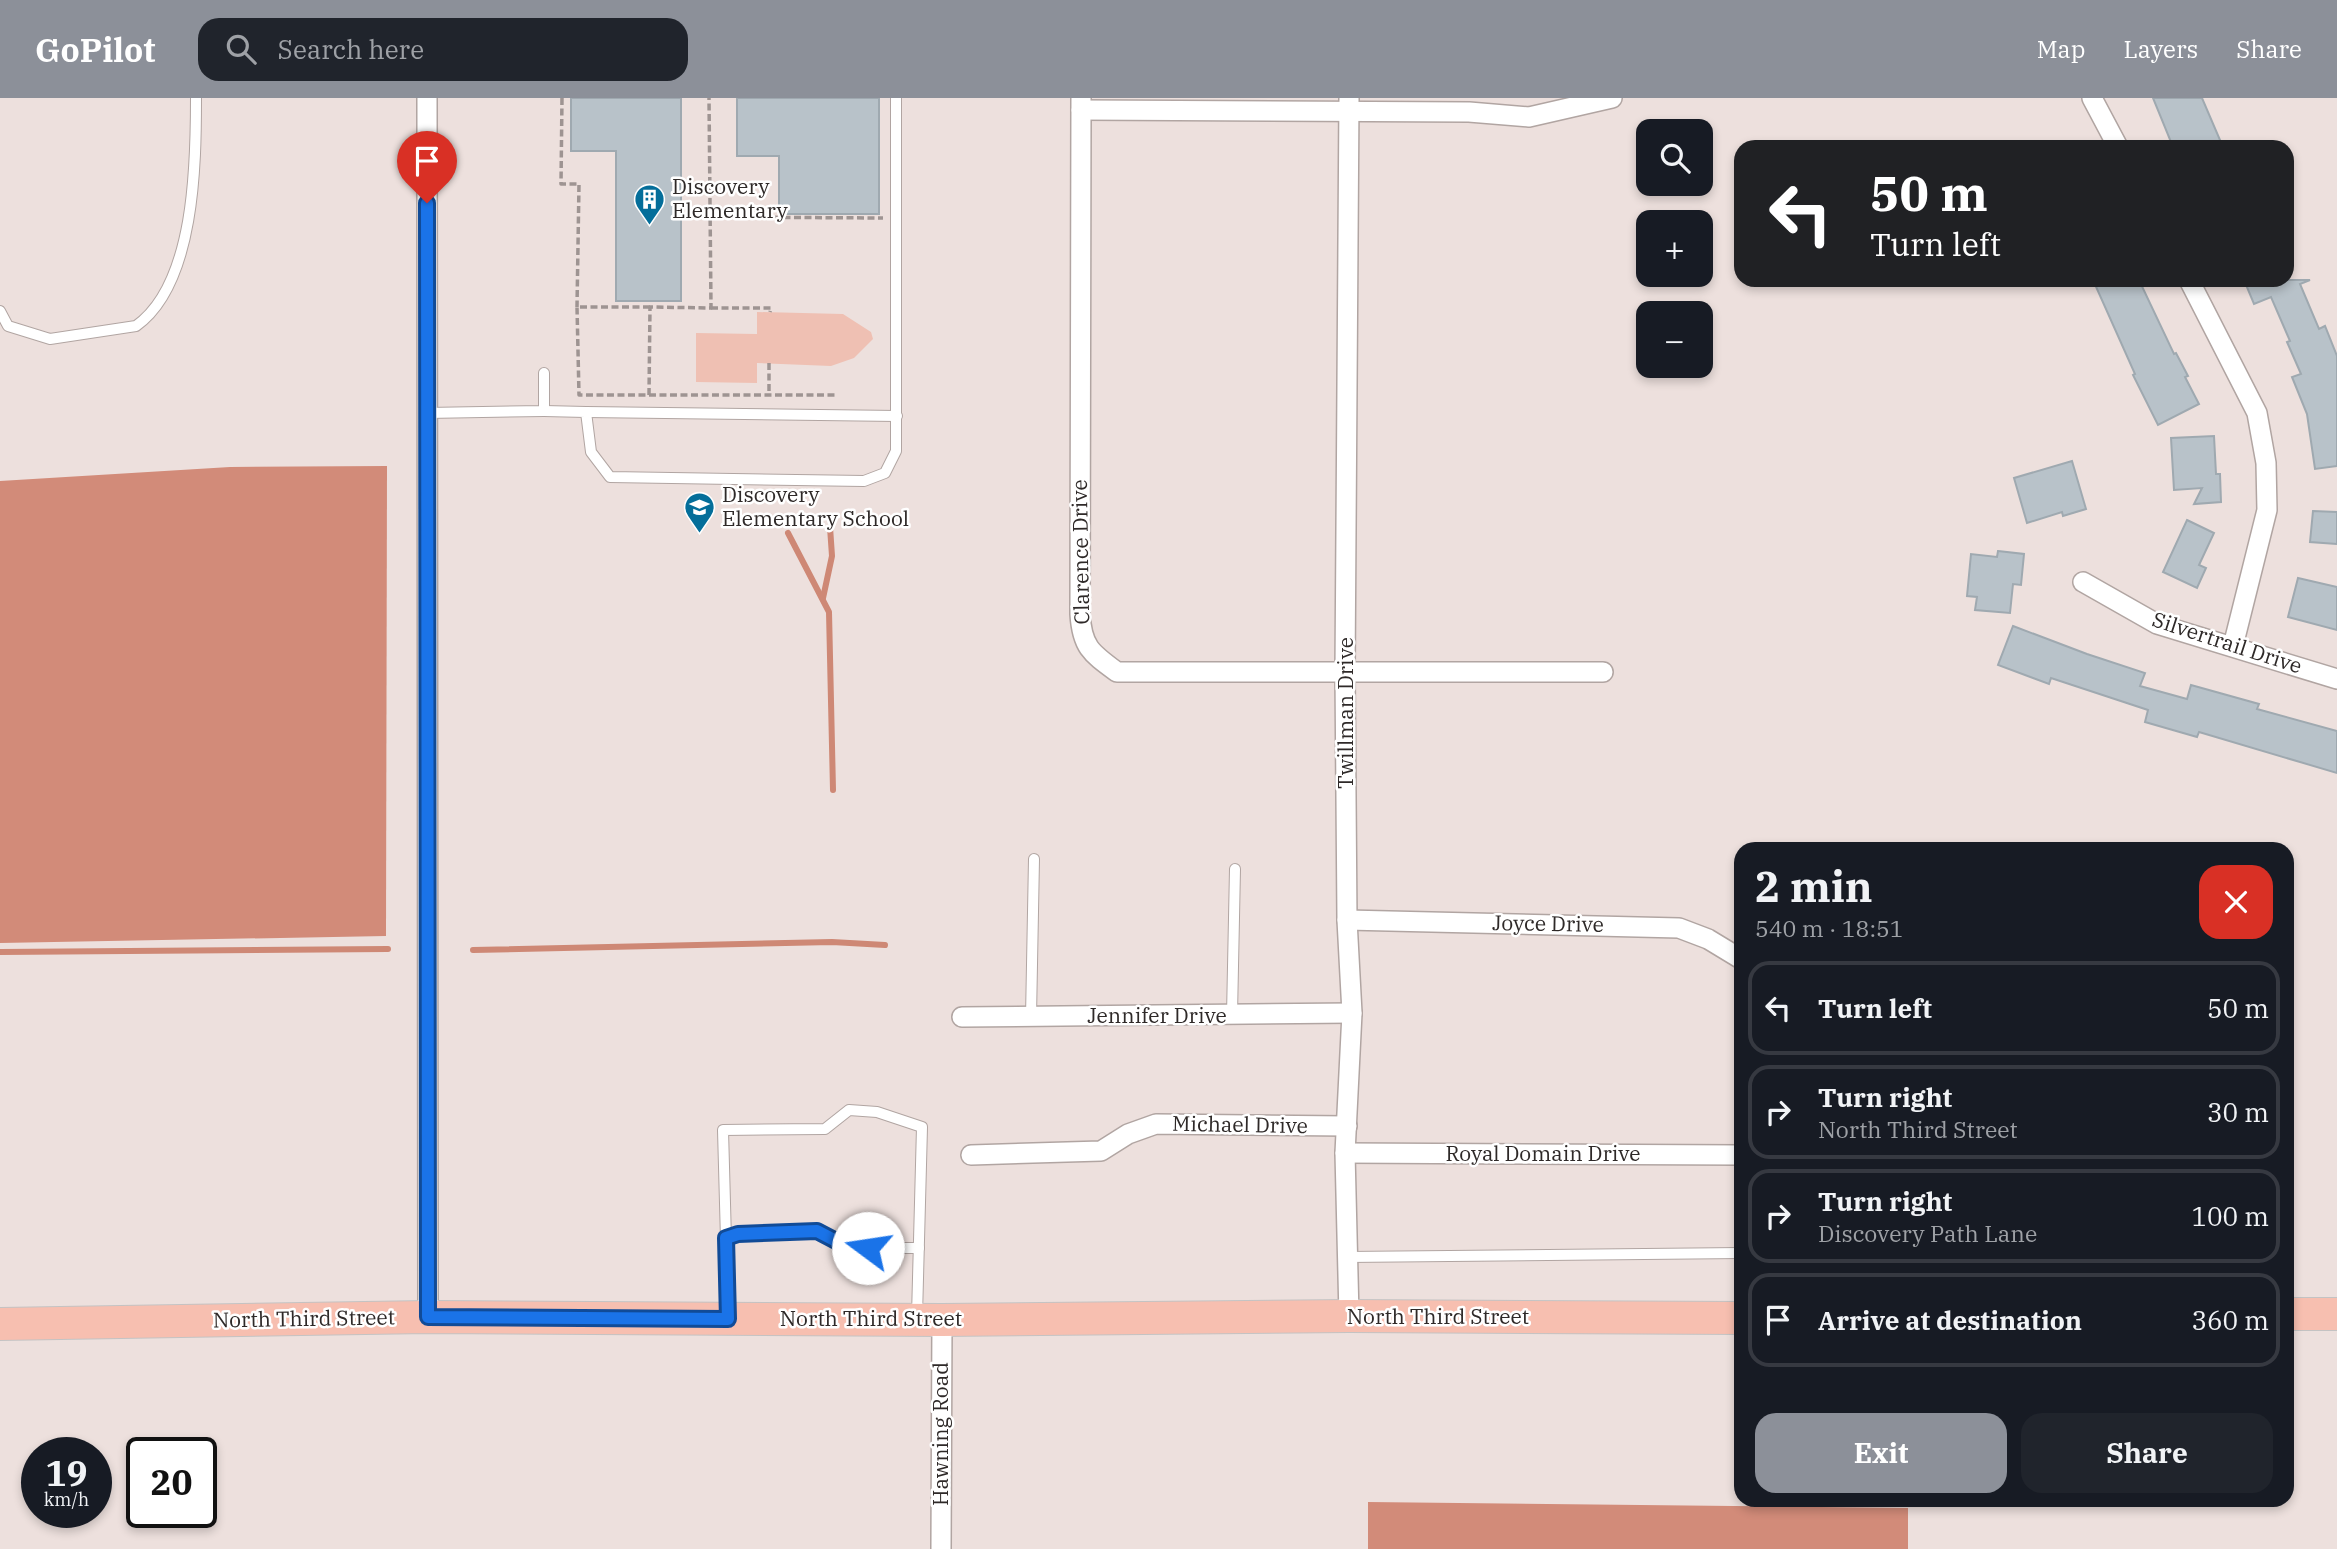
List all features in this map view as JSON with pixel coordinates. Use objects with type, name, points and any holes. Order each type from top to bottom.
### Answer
[{"type":"main road","points":[[2294,1314],[2337,1314]]},
{"type":"main road","name":"North Third Street","points":[[0,1324],[428,1317],[929,1320],[1349,1316],[1734,1318]]},
{"type":"street","points":[[427,98],[428,1317]]},
{"type":"street","points":[[1081,104],[1349,104],[1530,117],[1612,98]]},
{"type":"street","points":[[2092,98],[2114,140]]},
{"type":"street","name":"Clarence Drive","points":[[1081,104],[1080,614],[1084,643],[1117,671],[1603,672]]},
{"type":"street","name":"Twillman Drive","points":[[1349,104],[1345,673],[1347,920],[1352,1013],[1345,1153],[1349,1316]]},
{"type":"street","points":[[2193,287],[2257,413],[2266,463],[2267,510],[2233,646]]},
{"type":"street","name":"Silvertrail Drive","points":[[2083,582],[2157,624],[2337,679]]},
{"type":"street","name":"Joyce Drive","points":[[1347,920],[1679,928],[1708,939],[1734,955]]},
{"type":"street","name":"Jennifer Drive","points":[[962,1017],[1352,1013]]},
{"type":"street","name":"Michael Drive","points":[[971,1155],[1101,1152],[1128,1134],[1156,1124],[1347,1126]]},
{"type":"street","name":"Royal Domain Drive","points":[[1345,1153],[1734,1155]]},
{"type":"street","name":"Hawning Road","points":[[929,1320],[941,1549]]},
{"type":"lane","points":[[0,311],[8,326],[50,339],[136,326],[144,320],[172,281],[189,220],[196,98]]},
{"type":"lane","points":[[586,412],[591,452],[610,477],[864,481],[885,473],[896,451],[896,98]]},
{"type":"lane","points":[[544,373],[544,411]]},
{"type":"lane","points":[[427,413],[544,411],[897,416]]},
{"type":"lane","points":[[1031,1017],[1034,859]]},
{"type":"lane","points":[[1232,1016],[1235,869]]},
{"type":"lane","points":[[728,1319],[723,1130],[825,1129],[849,1111],[863,1111],[877,1112],[922,1127],[919,1248],[929,1320]]},
{"type":"lane","points":[[726,1238],[738,1234],[817,1231],[838,1242],[868,1248],[919,1248]]},
{"type":"lane","points":[[1347,1257],[1734,1253]]},
{"type":"path","points":[[562,98],[561,184],[579,184],[579,395],[835,395]]},
{"type":"path","points":[[709,98],[710,308]]},
{"type":"path","points":[[710,217],[886,218]]},
{"type":"path","points":[[577,307],[771,308],[770,312]]},
{"type":"path","points":[[649,395],[650,307]]},
{"type":"path","points":[[769,363],[769,395]]},
{"type":"shaded area","points":[[757,312],[843,314],[871,332],[873,339],[854,358],[831,366],[757,363],[757,383],[696,382],[696,333],[757,334]]},
{"type":"shaded area","points":[[387,466],[386,936],[0,943],[0,481],[230,467]]},
{"type":"shaded area","points":[[1368,1502],[1908,1508],[1908,1549],[1368,1549]]},
{"type":"building","name":"Discovery Elementary","points":[[571,98],[681,98],[681,301],[616,301],[616,151],[571,151]]},
{"type":"building","name":"Discovery Elementary","points":[[737,98],[879,98],[879,214],[779,214],[779,156],[737,156]]},
{"type":"building","points":[[2153,98],[2202,98],[2220,140],[2170,140]]},
{"type":"building","points":[[2294,280],[2310,280],[2300,284],[2319,329],[2325,326],[2337,356],[2337,466],[2315,469],[2307,414],[2292,377],[2301,374],[2287,342],[2290,341],[2271,297],[2254,304],[2247,287],[2294,287]]},
{"type":"building","points":[[2096,287],[2142,287],[2174,354],[2176,353],[2188,376],[2185,377],[2199,404],[2158,425],[2133,375],[2135,374]]},
{"type":"building","points":[[2214,436],[2221,502],[2194,504],[2202,488],[2174,490],[2171,438]]},
{"type":"building","points":[[2072,461],[2086,509],[2063,516],[2062,512],[2027,523],[2014,478]]},
{"type":"building","points":[[2313,511],[2337,512],[2337,544],[2310,542]]},
{"type":"building","points":[[2187,520],[2214,533],[2199,565],[2206,568],[2197,588],[2163,572]]},
{"type":"building","points":[[1998,551],[2024,554],[2021,585],[2013,584],[2010,613],[1975,610],[1977,597],[1967,596],[1971,554],[1997,557]]},
{"type":"building","points":[[2298,578],[2337,587],[2337,630],[2288,617]]},
{"type":"building","points":[[2013,626],[2145,673],[2140,686],[2187,699],[2191,685],[2259,704],[2257,709],[2337,731],[2337,773],[2199,732],[2197,737],[2145,722],[2148,710],[2051,678],[2049,684],[1998,665]]},
{"type":"waterway","points":[[823,598],[832,556],[830,527]]},
{"type":"waterway","points":[[788,533],[829,612],[833,790]]},
{"type":"waterway","points":[[473,950],[832,942],[885,945]]},
{"type":"waterway","points":[[0,952],[388,949]]},
{"type":"place","name":"Discovery Elementary","points":[[649,226]]},
{"type":"place","name":"Discovery Elementary School","points":[[699,534]]},
{"type":"route","points":[[427,203],[428,1317],[728,1319],[726,1238],[738,1234],[817,1231],[838,1242],[868,1248]]}]
